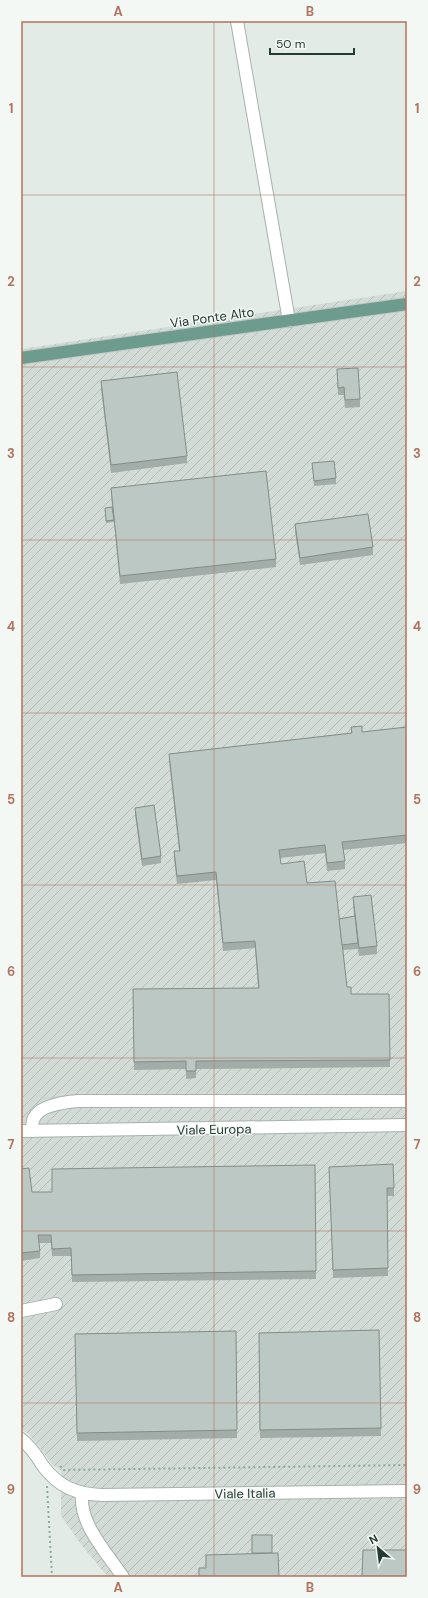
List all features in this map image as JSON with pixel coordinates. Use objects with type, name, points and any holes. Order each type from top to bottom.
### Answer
[{"type":"main road","name":"Via Ponte Alto","points":[[21,358],[407,304]]},
{"type":"street","points":[[237,21],[289,321]]},
{"type":"street","points":[[26,1131],[36,1114],[41,1111],[54,1105],[78,1101],[407,1101]]},
{"type":"street","name":"Viale Europa","points":[[26,1131],[407,1125]]},
{"type":"street","points":[[21,1311],[56,1304]]},
{"type":"street","points":[[24,1434],[30,1448],[51,1466],[63,1485],[82,1494],[82,1507],[88,1526],[123,1577]]},
{"type":"street","name":"Viale Italia","points":[[82,1494],[407,1491]]},
{"type":"path","points":[[21,1425],[24,1434]]},
{"type":"path","points":[[52,1577],[51,1466],[64,1470],[407,1465]]},
{"type":"shaded area","points":[[407,291],[407,1577],[108,1577],[83,1547],[61,1516],[61,1471],[53,1465],[29,1434],[21,1429],[21,349]]},
{"type":"building","points":[[358,368],[360,399],[345,400],[344,387],[338,388],[337,369]]},
{"type":"building","points":[[177,372],[187,456],[111,465],[101,381]]},
{"type":"building","points":[[334,461],[336,478],[314,481],[312,463]]},
{"type":"building","points":[[266,471],[276,559],[120,576],[111,488]]},
{"type":"building","points":[[112,507],[114,520],[106,521],[105,508]]},
{"type":"building","points":[[368,514],[373,547],[300,558],[295,524]]},
{"type":"building","points":[[362,726],[362,732],[407,727],[407,835],[342,842],[345,861],[327,863],[325,845],[279,850],[281,864],[304,861],[307,883],[335,881],[347,987],[351,987],[351,994],[389,994],[390,1060],[196,1061],[196,1071],[186,1071],[186,1061],[134,1062],[133,989],[259,988],[255,941],[223,943],[216,872],[177,876],[174,851],[180,851],[169,754],[352,733],[351,727]]},
{"type":"building","points":[[154,805],[161,856],[142,859],[135,808]]},
{"type":"building","points":[[371,895],[377,946],[359,948],[353,897]]},
{"type":"building","points":[[355,916],[358,943],[342,945],[339,919]]},
{"type":"building","points":[[393,1164],[394,1188],[387,1188],[388,1268],[333,1270],[329,1167]]},
{"type":"building","points":[[315,1165],[316,1271],[72,1275],[71,1248],[52,1249],[51,1235],[38,1235],[40,1251],[21,1253],[21,1169],[29,1168],[32,1192],[52,1192],[52,1169]]},
{"type":"building","points":[[379,1330],[381,1428],[260,1430],[259,1333]]},
{"type":"building","points":[[236,1331],[237,1430],[77,1433],[75,1334]]},
{"type":"building","points":[[252,1535],[272,1535],[272,1553],[252,1553]]},
{"type":"building","points":[[363,1550],[407,1550],[407,1577],[362,1577]]},
{"type":"building","points":[[278,1553],[279,1577],[199,1577],[199,1568],[206,1568],[206,1555]]}]
